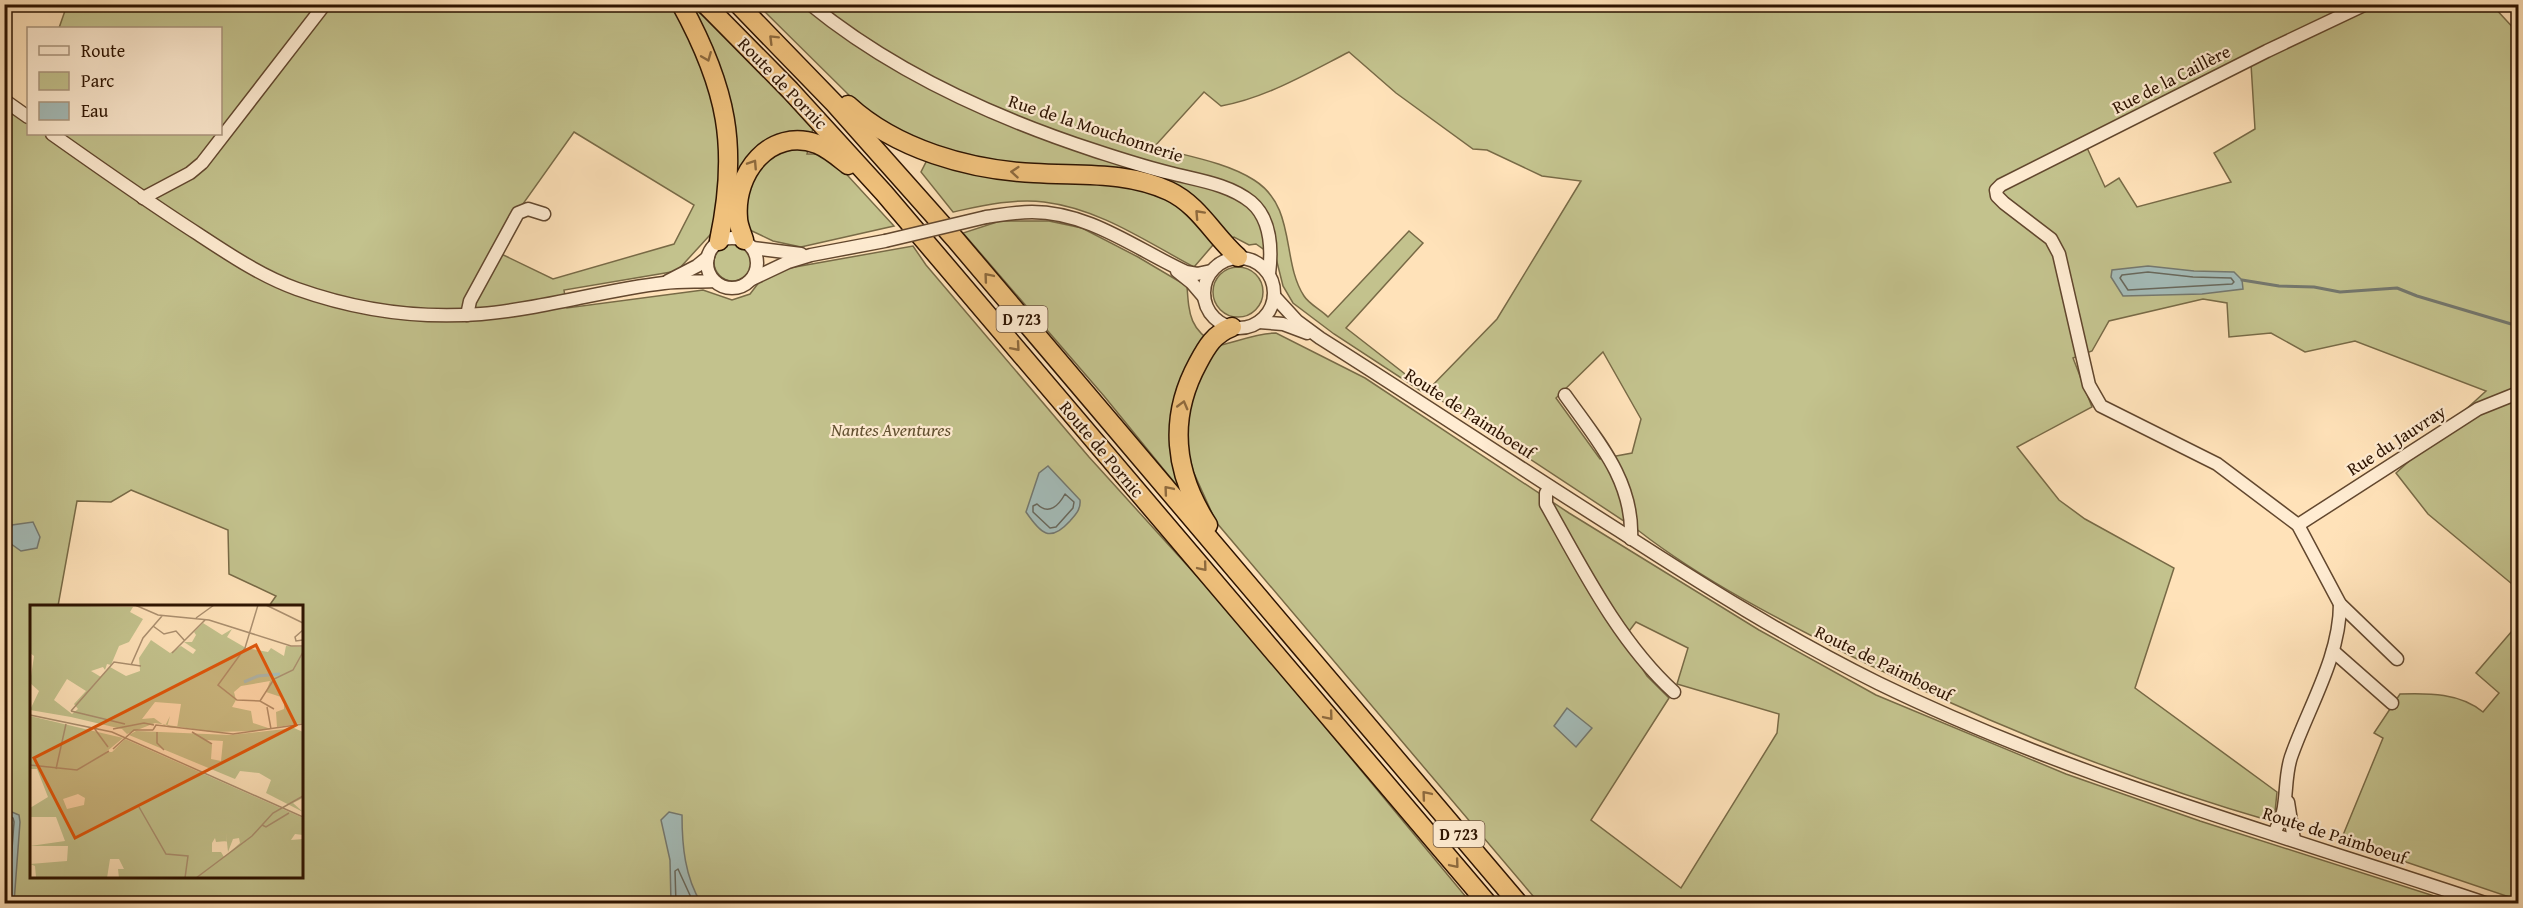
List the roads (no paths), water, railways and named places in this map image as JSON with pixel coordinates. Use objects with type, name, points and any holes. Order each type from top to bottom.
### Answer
[{"type":"highway","points":[[681,4],[698,35],[711,67],[721,93],[726,121],[729,163],[725,211],[719,241]]},
{"type":"highway","name":"Route de Pornic","points":[[705,4],[797,97],[909,223],[1488,903]]},
{"type":"highway","name":"Route de Pornic","points":[[738,4],[808,74],[955,239],[1519,903]]},
{"type":"highway","points":[[808,74],[827,84],[855,112],[867,120],[925,150],[952,160],[1011,172],[1119,176],[1172,192],[1191,206],[1221,242],[1244,258]]},
{"type":"highway","points":[[748,244],[738,218],[742,186],[752,164],[772,146],[795,141],[819,145],[831,151],[848,165],[890,211],[909,223]]},
{"type":"highway","points":[[1232,327],[1213,338],[1198,363],[1182,405],[1177,430],[1181,465],[1188,486],[1206,520],[1226,546],[1233,567]]},
{"type":"street","points":[[143,198],[190,173],[201,163],[325,4]]},
{"type":"street","name":"Rue de la Mouchonnerie","points":[[810,4],[879,52],[928,81],[992,112],[1053,137],[1132,163],[1220,186],[1240,194],[1259,210],[1271,246],[1269,274]]},
{"type":"street","name":"Rue de la Caillère","points":[[2298,525],[2217,464],[2101,406],[2089,385],[2059,254],[2052,239],[2004,203],[1997,196],[1996,190],[2001,185],[2257,56],[2366,4]]},
{"type":"street","points":[[4,100],[27,116]]},
{"type":"street","points":[[53,135],[143,198],[242,262],[296,288],[336,301],[379,311],[418,315],[466,315],[517,310],[665,283],[714,281],[727,288],[741,287],[752,279],[788,262],[811,255],[885,241],[986,217],[1033,212],[1074,219],[1105,230],[1165,262],[1197,274],[1211,271]]},
{"type":"street","points":[[466,315],[470,301],[518,213],[528,209],[544,214]]},
{"type":"street","points":[[1204,297],[1205,283],[1211,271],[1223,261],[1244,258],[1264,249],[1267,233]]},
{"type":"street","points":[[714,281],[707,267],[708,257],[712,247],[719,241],[731,237],[784,254],[811,255]]},
{"type":"street","points":[[748,244],[758,260],[752,279]]},
{"type":"street","points":[[665,283],[698,267],[708,257]]},
{"type":"street","points":[[1165,262],[1192,283],[1204,297],[1212,315],[1220,322],[1232,327],[1246,327],[1259,322],[1269,311],[1274,296],[1273,283],[1269,274],[1258,263],[1244,258]]},
{"type":"street","name":"Route de Paimboeuf","points":[[1274,296],[1297,321],[1320,338],[1631,539],[1758,619],[1905,696],[2078,768],[2488,903]]},
{"type":"street","name":"Route de Paimboeuf","points":[[1259,322],[1283,324],[1320,338]]},
{"type":"street","name":"Rue du Jauvray","points":[[2298,525],[2478,409],[2518,393]]},
{"type":"street","points":[[1565,395],[1609,457],[1621,479],[1632,519],[1631,539]]},
{"type":"street","points":[[1550,487],[1546,493],[1546,504],[1598,595],[1649,668],[1674,692]]},
{"type":"street","points":[[2298,525],[2340,604],[2397,659]]},
{"type":"street","points":[[2274,834],[2283,814],[2291,759],[2333,651],[2340,618],[2340,604]]},
{"type":"street","points":[[2333,651],[2392,703]]},
{"type":"street","points":[[2286,789],[2294,840]]},
{"type":"water","points":[[2148,266],[2234,272],[2242,280],[2243,289],[2202,294],[2123,296],[2111,277],[2112,270]]},
{"type":"water","points":[[1048,466],[1080,500],[1076,514],[1063,528],[1051,534],[1036,526],[1026,512],[1039,473]]},
{"type":"water","points":[[33,522],[40,537],[37,548],[21,551],[7,541],[12,525]]},
{"type":"water","points":[[1567,708],[1592,728],[1576,747],[1554,726]]},
{"type":"water","points":[[5,809],[19,815],[20,822],[14,903],[5,903]]},
{"type":"water","points":[[669,812],[682,815],[688,872],[701,903],[671,903],[670,860],[661,820]]},
{"type":"waterway","points":[[2242,280],[2279,286],[2314,287],[2340,292],[2397,288],[2518,326]]},
{"type":"park label","name":"Nantes Aventures","points":[[891,429]]}]
